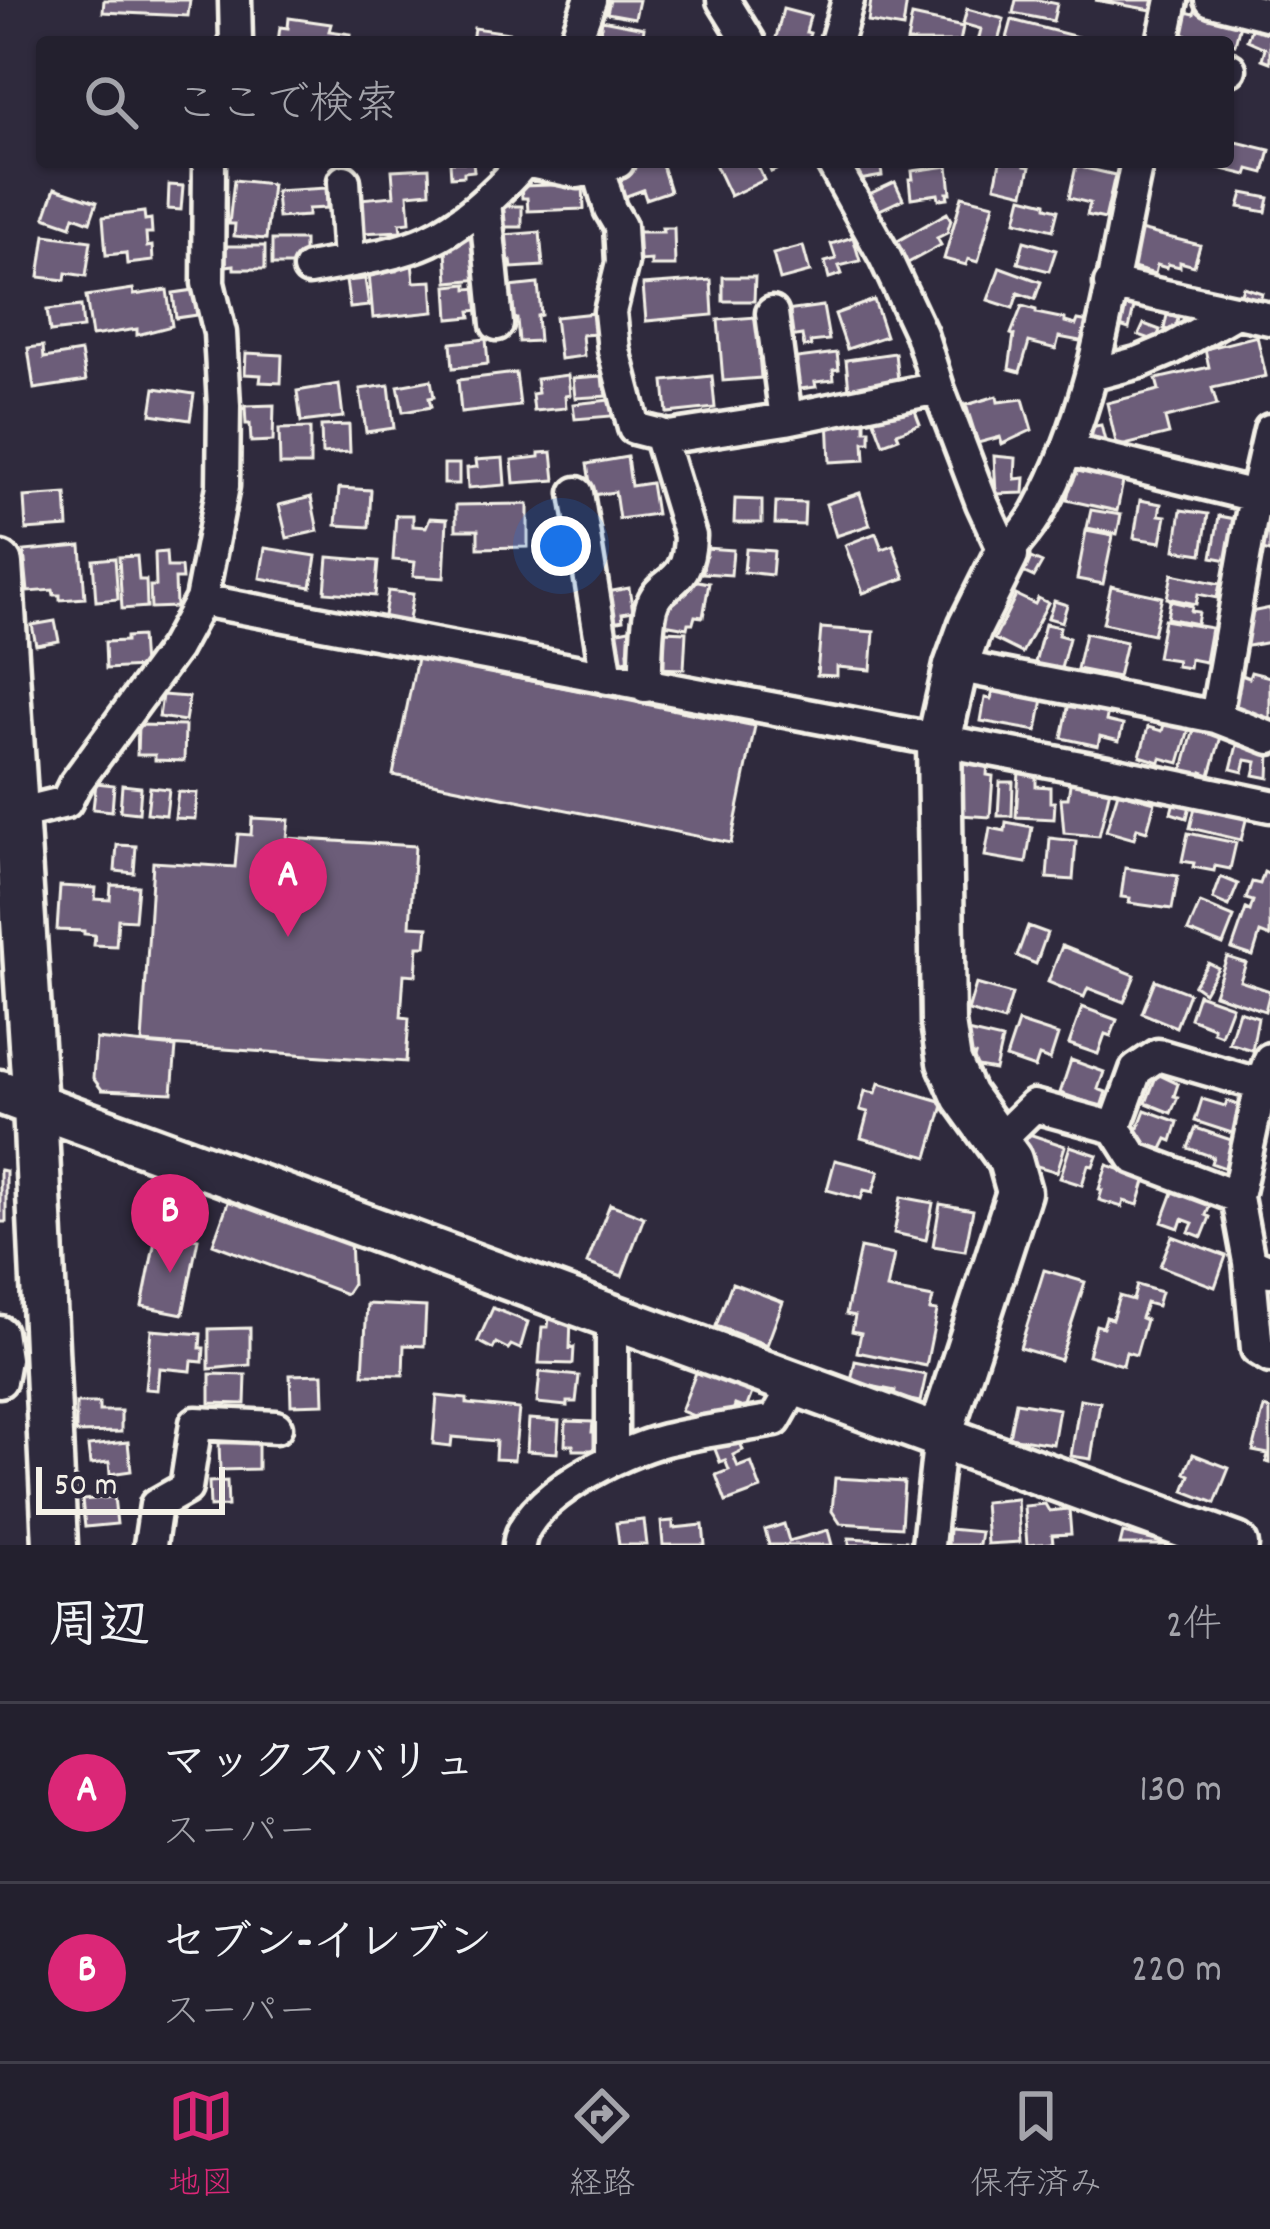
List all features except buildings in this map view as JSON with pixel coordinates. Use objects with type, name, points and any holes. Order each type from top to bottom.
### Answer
[{"type":"street","points":[[235,0],[236,36]]},
{"type":"street","points":[[577,36],[590,0]]},
{"type":"street","points":[[723,0],[745,36]]},
{"type":"street","points":[[838,36],[848,0]]},
{"type":"street","points":[[1164,36],[1172,0]]},
{"type":"street","points":[[1210,0],[1270,15]]},
{"type":"street","points":[[17,814],[66,802],[175,648],[201,600],[223,486],[224,446],[220,333],[208,283],[209,168]]},
{"type":"street","points":[[308,269],[395,252],[431,239],[501,189],[521,168]]},
{"type":"street","points":[[558,168],[578,172],[595,168]]},
{"type":"street","points":[[608,168],[610,209],[620,226],[622,263],[610,312],[614,350],[634,428],[669,436],[786,419],[938,388]]},
{"type":"street","points":[[835,168],[920,334],[1006,555]]},
{"type":"street","points":[[928,1545],[940,1435],[1018,1192],[1010,1160],[964,1096],[949,1062],[943,1023],[939,741],[970,627],[1006,555],[1038,514],[1068,450],[1091,375],[1136,168]]},
{"type":"street","points":[[344,181],[350,261]]},
{"type":"street","points":[[484,202],[497,324]]},
{"type":"street","points":[[1110,284],[1270,319]]},
{"type":"street","points":[[1091,375],[1171,349],[1237,311]]},
{"type":"street","points":[[772,313],[786,419]]},
{"type":"street","points":[[1216,717],[1270,430]]},
{"type":"street","points":[[645,686],[651,608],[685,570],[690,554],[690,536],[659,434]]},
{"type":"street","points":[[1068,450],[1255,496]]},
{"type":"street","points":[[577,493],[607,678]]},
{"type":"street","points":[[0,564],[17,814],[17,1099],[55,1545]]},
{"type":"street","points":[[201,600],[1270,806]]},
{"type":"street","points":[[956,667],[1216,717],[1270,738]]},
{"type":"street","points":[[1115,1128],[1136,1070],[1158,1055],[1266,1072],[1237,1197],[1259,1266],[1257,1349],[1270,1357]]},
{"type":"street","points":[[17,1099],[1235,1545]]},
{"type":"street","points":[[997,1142],[1034,1106],[1115,1128],[1134,1158],[1237,1197]]},
{"type":"street","points":[[612,1317],[612,1460]]},
{"type":"street","points":[[0,1332],[4,1359],[0,1382]]},
{"type":"street","points":[[519,1545],[521,1533],[543,1502],[612,1460],[662,1441],[775,1420],[795,1385]]},
{"type":"street","points":[[150,1545],[156,1505],[186,1488],[196,1423],[276,1426]]},
{"type":"place","name":"マックスバリュ","points":[[288,937]]},
{"type":"place","name":"セブン-イレブン","points":[[170,1273]]}]
